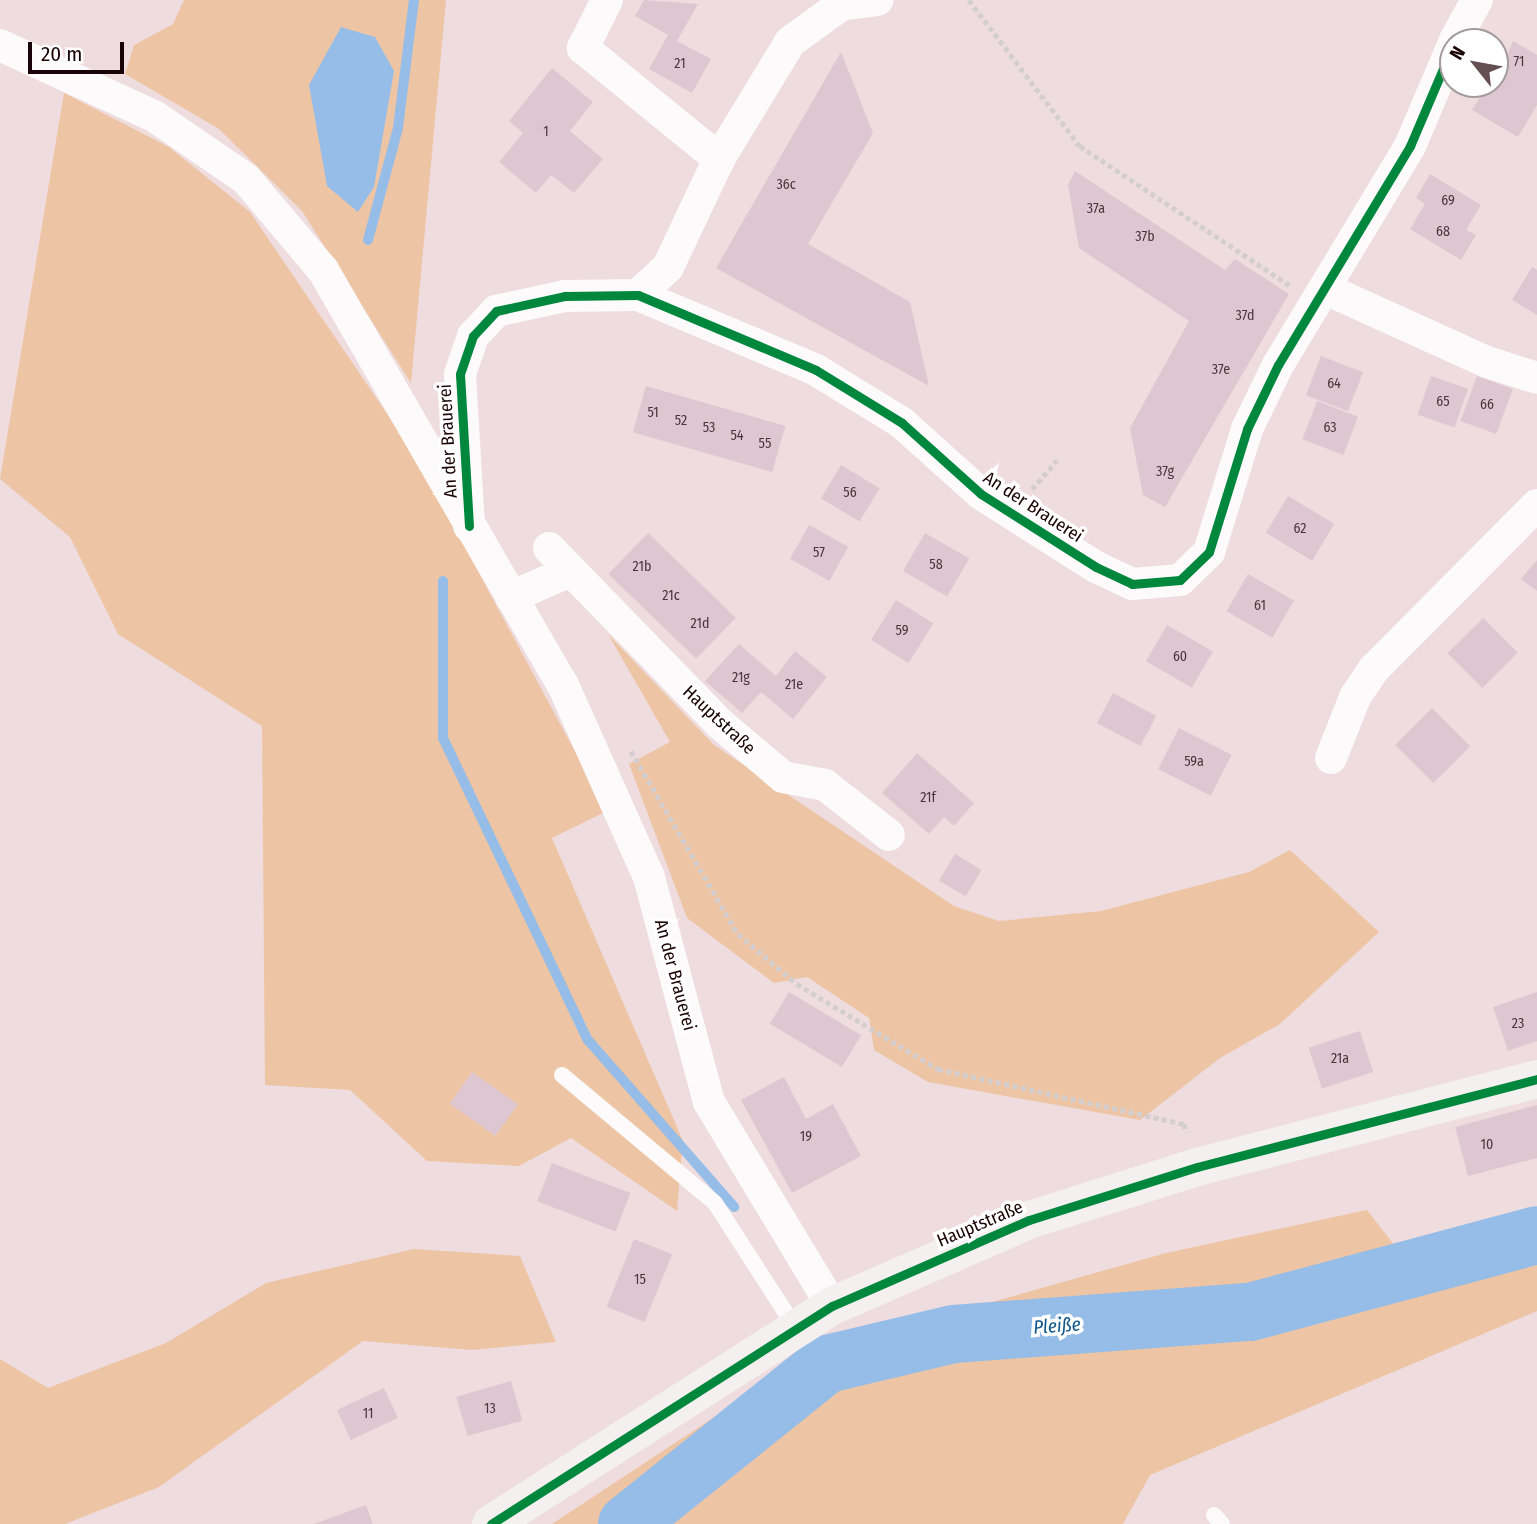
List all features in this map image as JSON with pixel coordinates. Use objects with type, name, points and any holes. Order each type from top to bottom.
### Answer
[{"type":"main road","name":"Hauptstraße","points":[[491,1524],[795,1327],[832,1306],[1029,1220],[1197,1167],[1537,1079]]},
{"type":"street","points":[[607,0],[583,48],[719,159]]},
{"type":"street","points":[[638,295],[668,267],[719,159],[790,43],[841,5],[878,0]]},
{"type":"street","name":"An der Brauerei","points":[[1462,28],[1477,0]]},
{"type":"street","name":"An der Brauerei","points":[[0,45],[154,116],[246,179],[323,270],[511,597],[584,734],[649,877],[709,1102],[832,1306]]},
{"type":"street","name":"An der Brauerei","points":[[469,526],[460,374],[473,336],[496,311],[565,296],[638,295],[816,370],[902,424],[981,494],[1132,584],[1180,580],[1209,552],[1247,429],[1278,365],[1323,297],[1410,146],[1439,79]]},
{"type":"street","points":[[1323,297],[1487,362],[1537,378]]},
{"type":"street","points":[[1331,758],[1355,697],[1374,669],[1537,505]]},
{"type":"street","name":"Hauptstraße","points":[[549,548],[568,572],[783,777],[825,785],[889,835]]},
{"type":"street","points":[[511,597],[568,572]]},
{"type":"lane","points":[[562,1075],[715,1203],[795,1327]]},
{"type":"path","points":[[969,0],[1080,146],[1323,297]]},
{"type":"path","points":[[584,734],[629,749],[738,934],[797,984],[938,1069],[1184,1124],[1197,1167]]},
{"type":"shaded area","points":[[184,0],[446,0],[411,383],[302,211],[219,129],[125,74],[134,45],[173,24]]},
{"type":"shaded area","points":[[64,93],[169,147],[250,212],[417,458],[607,811],[552,838],[683,1141],[677,1211],[571,1138],[519,1166],[427,1161],[350,1090],[265,1085],[262,726],[118,634],[70,537],[0,479]]},
{"type":"shaded area","points":[[608,634],[714,745],[954,906],[999,921],[1101,911],[1249,872],[1290,850],[1379,932],[1280,1024],[1220,1058],[1140,1120],[928,1082],[874,1050],[869,1018],[807,977],[774,983],[687,918],[629,764],[670,742]]},
{"type":"shaded area","points":[[1367,1210],[1406,1260],[1537,1231],[1537,1311],[1150,1475],[1123,1524],[552,1524],[719,1414],[839,1345],[1166,1253]]},
{"type":"shaded area","points":[[414,1249],[520,1256],[556,1342],[472,1350],[363,1341],[159,1487],[65,1524],[0,1524],[0,1359],[48,1388],[166,1343],[266,1283]]},
{"type":"water","points":[[341,27],[375,37],[394,71],[374,187],[358,212],[327,186],[309,85]]},
{"type":"building","points":[[644,0],[698,4],[677,41],[711,59],[692,93],[649,69],[668,35],[635,16]]},
{"type":"building","points":[[1513,41],[1537,55],[1537,105],[1518,137],[1472,110],[1479,98],[1509,98],[1509,51]]},
{"type":"building","points":[[841,52],[873,133],[808,244],[910,302],[929,386],[716,268]]},
{"type":"building","points":[[552,68],[593,102],[570,131],[603,159],[574,193],[551,175],[536,193],[499,162],[523,133],[509,121]]},
{"type":"building","points":[[1075,171],[1225,270],[1235,259],[1289,294],[1165,507],[1143,495],[1130,428],[1189,321],[1079,248],[1068,185]]},
{"type":"building","points":[[1430,174],[1481,205],[1466,230],[1476,235],[1461,260],[1410,229],[1425,204],[1416,198]]},
{"type":"building","points":[[1532,267],[1537,270],[1537,315],[1512,300]]},
{"type":"building","points":[[1321,356],[1363,372],[1348,411],[1306,395]]},
{"type":"building","points":[[1431,376],[1468,389],[1455,427],[1418,415]]},
{"type":"building","points":[[1477,376],[1513,389],[1496,434],[1461,421]]},
{"type":"building","points":[[646,386],[785,426],[772,472],[633,432]]},
{"type":"building","points":[[1317,401],[1358,417],[1343,455],[1302,439]]},
{"type":"building","points":[[841,465],[880,488],[859,522],[821,498]]},
{"type":"building","points":[[1288,496],[1334,524],[1312,561],[1266,533]]},
{"type":"building","points":[[809,525],[848,547],[829,581],[790,559]]},
{"type":"building","points":[[648,533],[736,618],[696,659],[608,574]]},
{"type":"building","points":[[925,533],[969,558],[947,597],[903,571]]},
{"type":"building","points":[[1537,560],[1537,591],[1521,579]]},
{"type":"building","points":[[1248,574],[1294,600],[1272,638],[1226,611]]},
{"type":"building","points":[[896,600],[933,623],[908,663],[871,640]]},
{"type":"building","points":[[1483,618],[1518,653],[1482,688],[1448,653]]},
{"type":"building","points":[[1167,625],[1213,652],[1192,688],[1146,661]]},
{"type":"building","points":[[739,644],[776,676],[795,651],[827,677],[793,719],[761,692],[742,713],[705,681]]},
{"type":"building","points":[[1113,693],[1156,716],[1140,746],[1097,723]]},
{"type":"building","points":[[1432,708],[1470,746],[1433,783],[1395,745]]},
{"type":"building","points":[[1179,728],[1232,755],[1211,796],[1158,769]]},
{"type":"building","points":[[917,753],[974,803],[954,826],[944,817],[929,834],[882,793]]},
{"type":"building","points":[[955,854],[982,870],[966,897],[939,881]]},
{"type":"building","points":[[789,992],[861,1035],[842,1067],[770,1024]]},
{"type":"building","points":[[1537,992],[1537,1041],[1508,1051],[1493,1007]]},
{"type":"building","points":[[1360,1031],[1373,1072],[1322,1089],[1309,1048]]},
{"type":"building","points":[[472,1072],[518,1104],[496,1136],[450,1104]]},
{"type":"building","points":[[784,1077],[806,1119],[833,1104],[861,1156],[792,1193],[741,1100]]},
{"type":"building","points":[[1537,1105],[1537,1158],[1468,1176],[1455,1127]]},
{"type":"building","points":[[552,1163],[630,1193],[616,1231],[537,1201]]},
{"type":"building","points":[[634,1239],[672,1254],[645,1322],[607,1307]]},
{"type":"building","points":[[511,1381],[522,1420],[468,1436],[456,1397]]},
{"type":"building","points":[[384,1388],[398,1418],[351,1440],[337,1410]]},
{"type":"building","points":[[366,1505],[373,1524],[314,1524]]},
{"type":"waterway","points":[[368,240],[398,128],[414,0]]},
{"type":"waterway","points":[[443,581],[443,738],[588,1040],[734,1207]]},
{"type":"waterway","name":"Pleiße","points":[[627,1524],[827,1364],[954,1334],[1250,1312],[1537,1235]]},
{"type":"cycle path","points":[[469,526],[460,374],[473,336],[496,311],[565,296],[638,295],[816,370],[902,423],[981,494],[1096,567],[1132,584],[1180,580],[1209,552],[1247,429],[1278,365],[1410,146],[1439,78]]},
{"type":"cycle path","points":[[491,1524],[832,1306],[1029,1220],[1197,1167],[1537,1079]]}]
